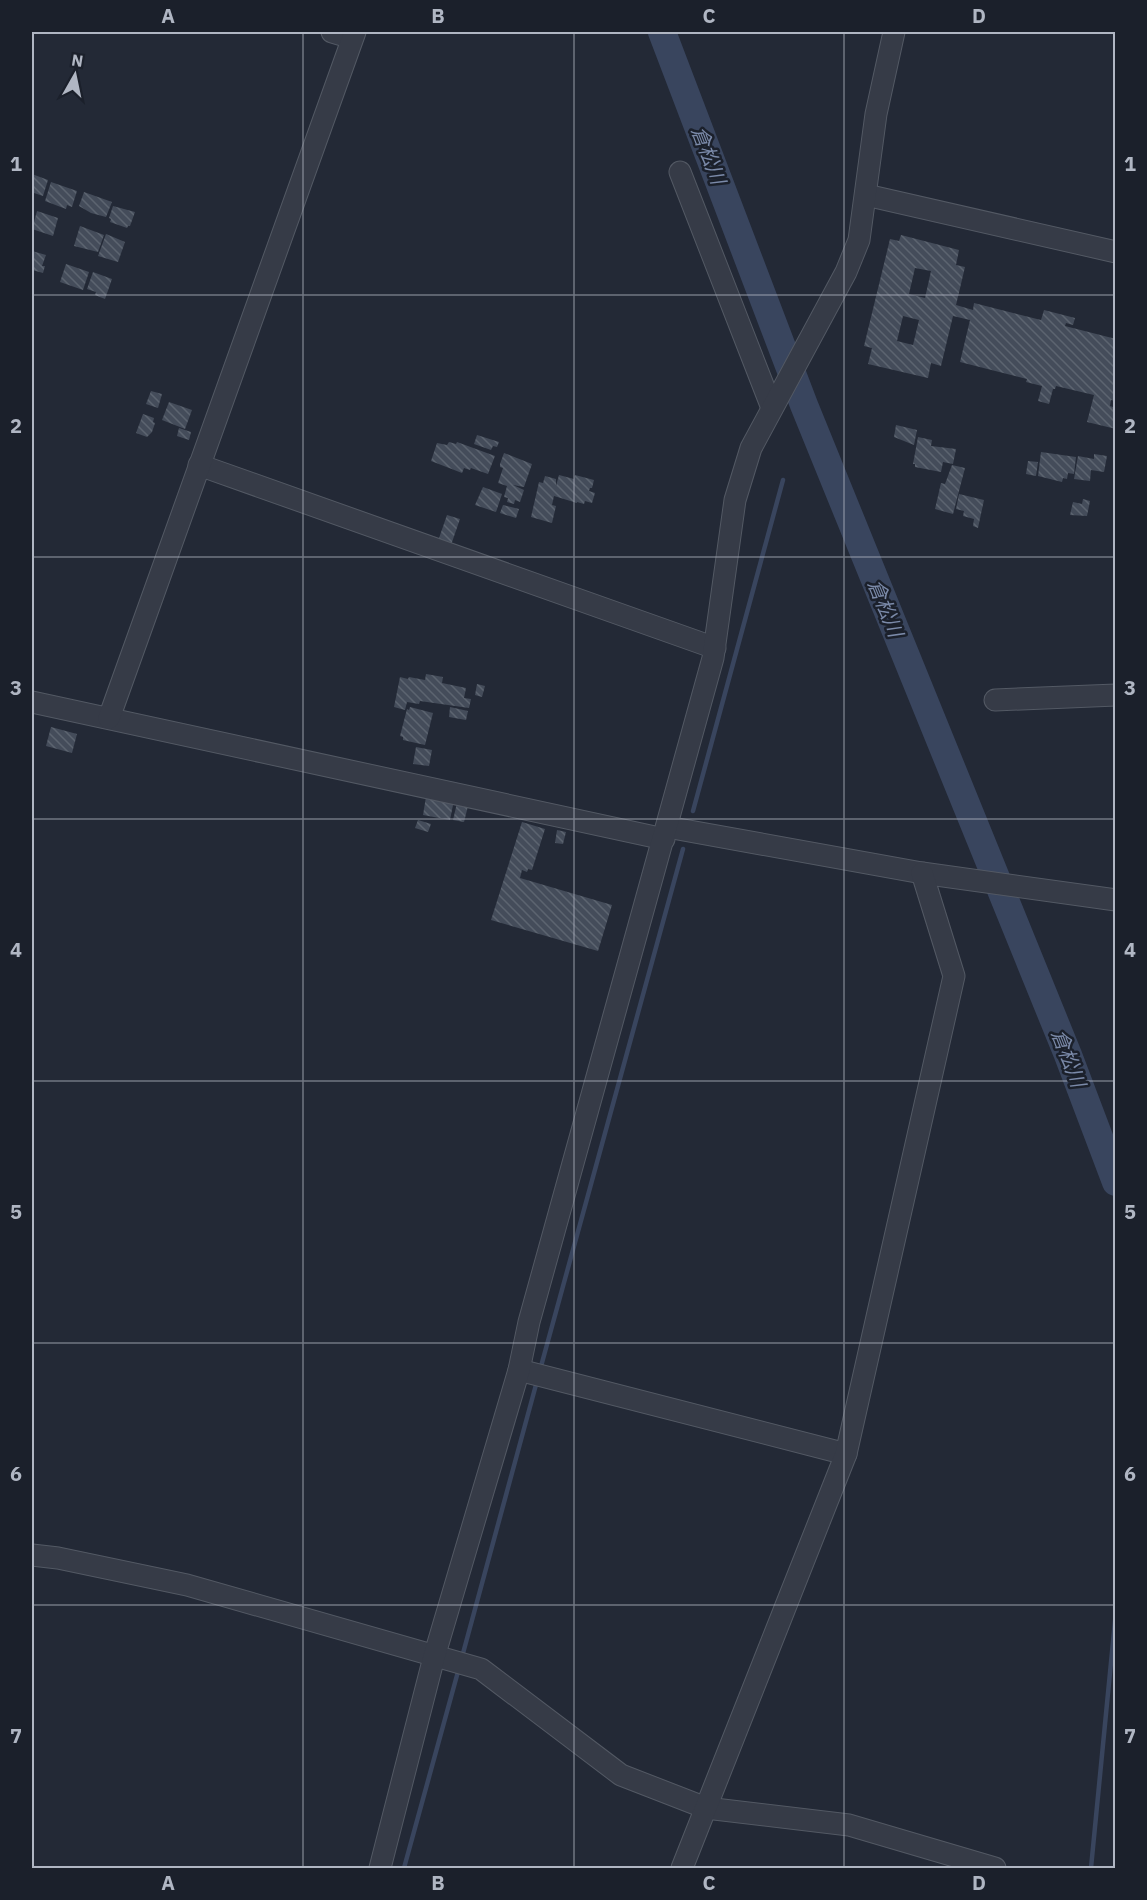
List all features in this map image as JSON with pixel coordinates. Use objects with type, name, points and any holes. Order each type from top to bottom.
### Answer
[{"type":"street","points":[[380,1869],[524,1371],[529,1322],[666,833],[715,648],[735,501],[751,448],[846,272],[859,240],[876,114],[894,32]]},
{"type":"street","points":[[109,718],[199,465],[346,34]]},
{"type":"street","points":[[680,172],[772,408]]},
{"type":"street","points":[[866,195],[1116,252]]},
{"type":"street","points":[[199,465],[715,648]]},
{"type":"street","points":[[995,700],[1116,695]]},
{"type":"street","points":[[32,702],[666,833],[922,873],[1116,900]]},
{"type":"street","points":[[682,1869],[846,1454],[954,976],[922,873]]},
{"type":"street","points":[[524,1371],[846,1454]]},
{"type":"street","points":[[32,1555],[58,1558],[187,1586],[481,1669],[621,1776],[706,1808],[849,1826],[995,1869]]},
{"type":"building","points":[[32,174],[48,180],[43,196],[32,194]]},
{"type":"building","points":[[51,182],[77,191],[72,207],[67,205],[66,209],[45,201]]},
{"type":"building","points":[[84,192],[112,202],[106,217],[91,213],[79,206]]},
{"type":"building","points":[[113,206],[135,212],[130,226],[127,228],[110,222]]},
{"type":"building","points":[[37,211],[58,218],[53,236],[32,229]]},
{"type":"building","points":[[80,226],[104,235],[98,252],[74,246]]},
{"type":"building","points":[[106,234],[125,242],[118,262],[98,256]]},
{"type":"building","points":[[901,235],[959,250],[956,265],[965,267],[956,305],[973,310],[974,303],[1041,320],[1044,310],[1075,318],[1073,325],[1066,323],[1065,326],[1116,339],[1116,401],[1111,400],[1110,406],[1116,408],[1116,429],[1087,422],[1094,395],[1056,386],[1049,404],[1038,401],[1042,386],[1026,382],[1027,379],[960,362],[970,320],[953,316],[941,366],[931,363],[928,378],[868,364],[872,348],[864,346],[890,239],[899,241]],"holes":[[[915,268],[931,271],[925,298],[909,294]],[[903,316],[919,320],[913,345],[897,341]]]},
{"type":"building","points":[[32,251],[46,255],[42,266],[45,266],[43,273],[32,270]]},
{"type":"building","points":[[66,264],[89,272],[83,290],[60,282]]},
{"type":"building","points":[[93,272],[112,279],[105,299],[87,289]]},
{"type":"building","points":[[151,391],[162,394],[158,408],[146,404]]},
{"type":"building","points":[[169,402],[192,410],[185,429],[162,420]]},
{"type":"building","points":[[143,414],[154,418],[155,423],[152,432],[147,437],[136,433]]},
{"type":"building","points":[[896,425],[917,430],[914,445],[894,437]]},
{"type":"building","points":[[179,428],[191,432],[189,440],[177,436]]},
{"type":"building","points":[[477,435],[499,442],[497,447],[493,446],[491,450],[474,444]]},
{"type":"building","points":[[918,437],[932,440],[931,446],[956,449],[953,464],[943,462],[941,472],[915,467],[913,464]]},
{"type":"building","points":[[449,442],[456,444],[457,442],[495,456],[488,474],[471,468],[470,470],[464,468],[462,473],[431,461],[437,443],[447,445]]},
{"type":"building","points":[[1041,452],[1076,457],[1074,474],[1068,473],[1067,479],[1063,478],[1062,482],[1038,476]]},
{"type":"building","points":[[504,453],[532,464],[524,487],[513,485],[524,490],[520,502],[515,500],[514,504],[507,502],[508,498],[504,497],[507,486],[498,483],[503,468],[500,464]]},
{"type":"building","points":[[1094,454],[1107,456],[1104,472],[1091,470],[1090,481],[1074,479],[1078,456],[1094,459]]},
{"type":"building","points":[[1028,461],[1038,462],[1036,476],[1026,474]]},
{"type":"building","points":[[952,465],[965,468],[953,514],[935,509],[941,483],[945,484]]},
{"type":"building","points":[[559,475],[574,479],[575,475],[594,480],[589,491],[595,493],[592,503],[585,501],[584,504],[577,503],[554,496],[552,505],[556,506],[552,523],[531,517],[539,482],[543,483],[545,476],[556,479],[556,486]]},
{"type":"building","points":[[483,487],[502,494],[496,512],[475,505]]},
{"type":"building","points":[[959,494],[984,500],[978,528],[973,526],[974,519],[963,516],[964,511],[956,509]]},
{"type":"building","points":[[1083,499],[1090,501],[1087,516],[1070,515],[1073,502],[1082,504]]},
{"type":"building","points":[[503,505],[519,509],[516,518],[500,513]]},
{"type":"building","points":[[447,515],[460,519],[451,545],[438,541]]},
{"type":"building","points":[[426,674],[443,677],[442,683],[466,688],[464,698],[471,699],[469,708],[420,701],[419,704],[407,702],[405,710],[394,707],[400,677],[425,680]]},
{"type":"building","points":[[477,684],[485,686],[482,697],[475,695]]},
{"type":"building","points":[[410,707],[433,713],[425,745],[403,740],[400,736],[407,709],[409,710]]},
{"type":"building","points":[[450,707],[468,711],[466,720],[449,717]]},
{"type":"building","points":[[51,727],[77,734],[72,753],[46,746]]},
{"type":"building","points":[[416,747],[432,750],[429,766],[413,764]]},
{"type":"building","points":[[426,797],[454,800],[450,820],[423,815]]},
{"type":"building","points":[[457,803],[468,806],[464,822],[453,820]]},
{"type":"building","points":[[418,820],[431,824],[428,832],[415,828]]},
{"type":"building","points":[[522,822],[545,829],[532,870],[528,869],[527,872],[522,870],[520,878],[612,905],[598,951],[491,920]]},
{"type":"building","points":[[557,830],[566,832],[563,844],[555,843]]},
{"type":"waterway","name":"倉松川","points":[[662,32],[804,405],[1068,1055],[1116,1182]]},
{"type":"waterway","points":[[693,811],[783,480]]},
{"type":"waterway","points":[[540,1370],[683,849]]},
{"type":"waterway","points":[[462,1657],[537,1381]]},
{"type":"waterway","points":[[1091,1868],[1116,1611]]},
{"type":"waterway","points":[[404,1868],[459,1668]]}]
